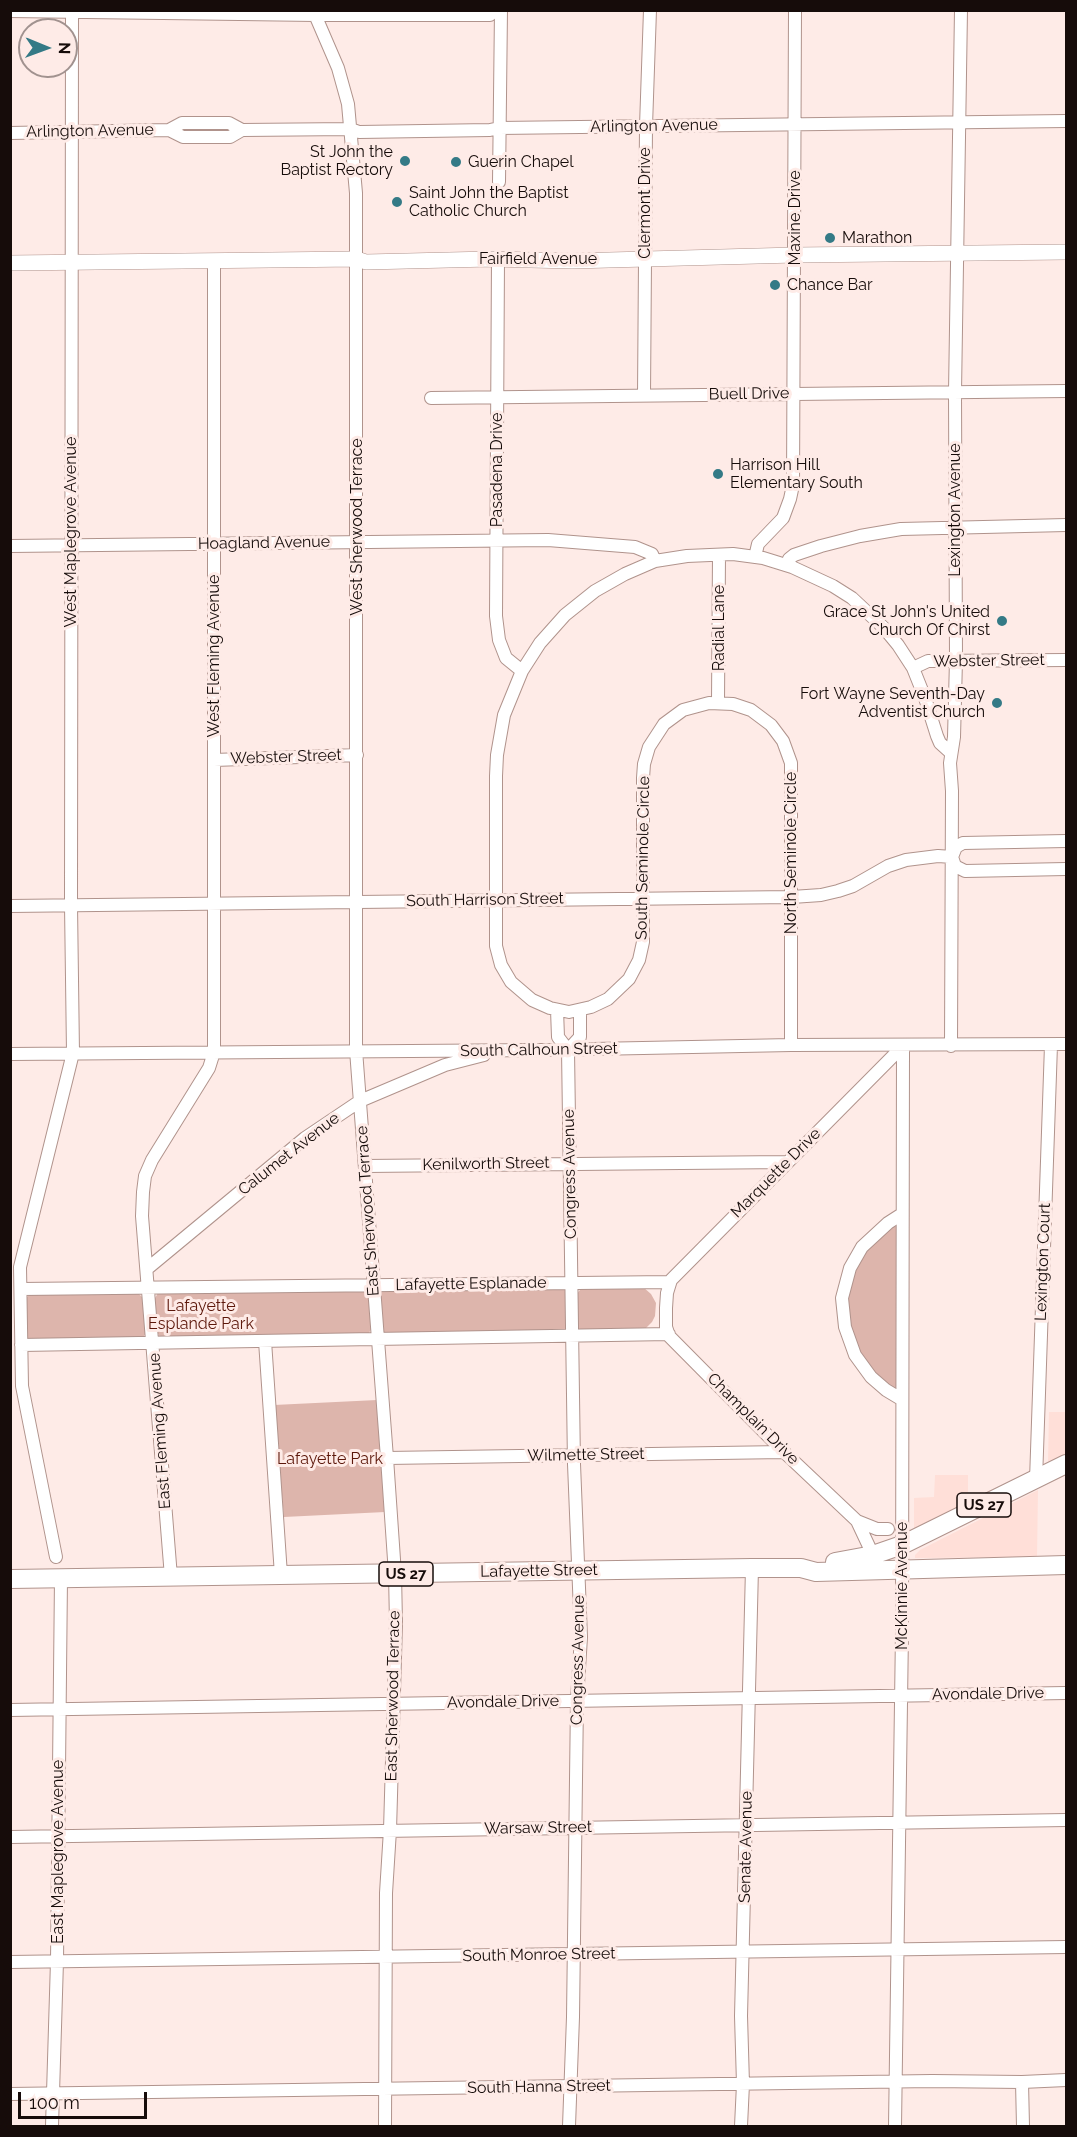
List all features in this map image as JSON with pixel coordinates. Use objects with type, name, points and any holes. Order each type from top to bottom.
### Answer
[{"type":"highway","name":"US 27","points":[[801,1568],[873,1555],[902,1545],[1066,1464]]},
{"type":"highway","name":"Lafayette Street","points":[[10,1579],[752,1568],[801,1568],[816,1572],[1066,1565]]},
{"type":"main road","name":"Fairfield Avenue","points":[[10,263],[357,259],[366,262],[498,259],[564,261],[958,252],[1066,252]]},
{"type":"street","points":[[10,11],[490,15],[495,10]]},
{"type":"street","points":[[498,182],[501,10]]},
{"type":"street","name":"Clermont Drive","points":[[644,395],[646,126],[650,10]]},
{"type":"street","name":"Maxine Drive","points":[[755,557],[758,544],[783,518],[793,485],[795,10]]},
{"type":"street","name":"Lexington Avenue","points":[[951,1046],[950,752],[954,737],[956,660],[955,392],[961,10]]},
{"type":"street","name":"West Maplegrove Avenue","points":[[56,1557],[22,1386],[20,1267],[73,1053],[71,905],[72,11]]},
{"type":"street","name":"West Sherwood Terrace","points":[[314,13],[338,68],[348,104],[356,193],[356,1050]]},
{"type":"street","name":"Arlington Avenue","points":[[10,133],[170,130],[183,137],[230,137],[242,130],[351,129],[359,132],[499,128],[1066,121]]},
{"type":"street","name":"Pasadena Drive","points":[[498,259],[496,616],[499,640],[506,658],[522,671]]},
{"type":"street","name":"West Fleming Avenue","points":[[214,260],[214,1052]]},
{"type":"street","name":"Buell Drive","points":[[430,398],[1066,391]]},
{"type":"street","points":[[787,565],[789,559],[802,552],[860,536],[901,529],[1066,525]]},
{"type":"street","name":"Hoagland Avenue","points":[[10,546],[496,539],[576,541],[635,547],[652,554],[655,561]]},
{"type":"street","points":[[557,1010],[558,1037],[568,1050],[579,1037],[580,1011],[557,1010],[532,1000],[517,988],[506,974],[496,946],[497,755],[504,715],[522,671],[551,629],[581,601],[609,582],[655,561],[687,555],[755,557],[787,565],[822,580],[852,598],[884,628],[912,668],[940,743],[950,752]]},
{"type":"street","name":"Radial Lane","points":[[718,702],[719,555]]},
{"type":"street","name":"Webster Street","points":[[912,668],[928,661],[1066,660]]},
{"type":"street","name":"North Seminole Circle","points":[[718,702],[739,705],[761,717],[779,735],[789,755],[792,773],[791,1045]]},
{"type":"street","name":"South Seminole Circle","points":[[580,1011],[615,994],[632,976],[642,951],[643,778],[649,747],[664,724],[676,715],[691,707],[718,702]]},
{"type":"street","name":"Webster Street","points":[[214,760],[357,755]]},
{"type":"street","points":[[952,858],[956,847],[963,843],[1066,841]]},
{"type":"street","name":"South Harrison Street","points":[[10,906],[792,897],[838,891],[861,882],[888,866],[928,856],[952,858],[956,866],[965,871],[1066,869]]},
{"type":"street","name":"South Calhoun Street","points":[[10,1054],[1066,1044]]},
{"type":"street","name":"Lexington Court","points":[[1036,1480],[1050,1045]]},
{"type":"street","name":"Marquette Drive","points":[[670,1282],[903,1046]]},
{"type":"street","name":"McKinnie Avenue","points":[[894,2127],[901,1695],[903,1046]]},
{"type":"street","name":"East Sherwood Terrace","points":[[356,1050],[395,1574],[396,1623],[386,1893],[387,2088],[385,2127]]},
{"type":"street","name":"Congress Avenue","points":[[568,1050],[574,1455],[581,1637],[577,1700],[569,2127]]},
{"type":"street","points":[[443,1051],[445,1065]]},
{"type":"street","name":"Calumet Avenue","points":[[148,1268],[304,1138],[360,1101],[445,1065],[499,1051]]},
{"type":"street","name":"East Fleming Avenue","points":[[171,1577],[148,1268],[142,1216],[145,1176],[156,1152],[209,1068],[214,1052]]},
{"type":"street","name":"Kenilworth Street","points":[[365,1166],[786,1162]]},
{"type":"street","points":[[901,1399],[871,1377],[855,1355],[845,1327],[842,1298],[850,1268],[862,1246],[902,1214]]},
{"type":"street","points":[[10,1257],[20,1267]]},
{"type":"street","points":[[21,1346],[669,1334],[666,1327],[666,1308],[670,1282]]},
{"type":"street","name":"Lafayette Esplanade","points":[[21,1289],[670,1282]]},
{"type":"street","name":"Champlain Drive","points":[[669,1334],[784,1452],[857,1521],[873,1555]]},
{"type":"street","points":[[265,1341],[281,1575]]},
{"type":"street","points":[[10,1381],[22,1372]]},
{"type":"street","name":"Wilmette Street","points":[[387,1458],[784,1452]]},
{"type":"street","name":"Champlain Drive","points":[[857,1521],[877,1529],[888,1529]]},
{"type":"street","name":"Senate Avenue","points":[[741,2127],[743,2084],[741,2016],[752,1568]]},
{"type":"street","name":"East Maplegrove Avenue","points":[[52,2127],[57,1961],[61,1578]]},
{"type":"street","name":"Avondale Drive","points":[[10,1710],[1066,1693]]},
{"type":"street","name":"Warsaw Street","points":[[10,1837],[1066,1820]]},
{"type":"street","name":"South Monroe Street","points":[[10,1962],[1066,1947]]},
{"type":"street","name":"South Hanna Street","points":[[10,2094],[1066,2080]]},
{"type":"street","points":[[1022,2082],[1023,2127]]},
{"type":"shaded area","points":[[1049,1412],[1066,1412],[1066,1455],[1051,1463],[1048,1462]]},
{"type":"shaded area","points":[[935,1475],[968,1475],[968,1504],[917,1530],[914,1528],[914,1498],[934,1497]]},
{"type":"shaded area","points":[[1038,1490],[1037,1557],[915,1558],[920,1550]]},
{"type":"green space","points":[[894,1226],[898,1228],[897,1386],[894,1389],[867,1365],[858,1350],[851,1334],[848,1298],[857,1266],[868,1247],[879,1235]]},
{"type":"green space","points":[[582,1287],[643,1287],[656,1303],[655,1316],[644,1330],[580,1330],[577,1294]]},
{"type":"green space","points":[[562,1288],[566,1291],[567,1327],[564,1331],[384,1334],[381,1330],[380,1293],[385,1289]]},
{"type":"green space","name":"Lafayette Esplande Park","points":[[364,1290],[369,1295],[371,1329],[368,1335],[160,1337],[157,1332],[154,1300],[158,1293]]},
{"type":"green space","name":"Lafayette Esplande Park","points":[[138,1293],[144,1299],[146,1333],[142,1339],[30,1340],[27,1337],[25,1299],[30,1294]]},
{"type":"green space","name":"Lafayette Park","points":[[377,1400],[385,1512],[284,1517],[274,1405]]},
{"type":"place","name":"St John the Baptist Rectory","points":[[405,161]]},
{"type":"place","name":"Guerin Chapel","points":[[456,162]]},
{"type":"place","name":"Saint John the Baptist Catholic Church","points":[[397,202]]},
{"type":"place","name":"Marathon","points":[[830,238]]},
{"type":"place","name":"Chance Bar","points":[[775,285]]},
{"type":"place","name":"Harrison Hill Elementary South","points":[[718,474]]},
{"type":"place","name":"Grace St John's United Church Of Chirst","points":[[1002,621]]},
{"type":"place","name":"Fort Wayne Seventh-Day Adventist Church","points":[[997,703]]}]
